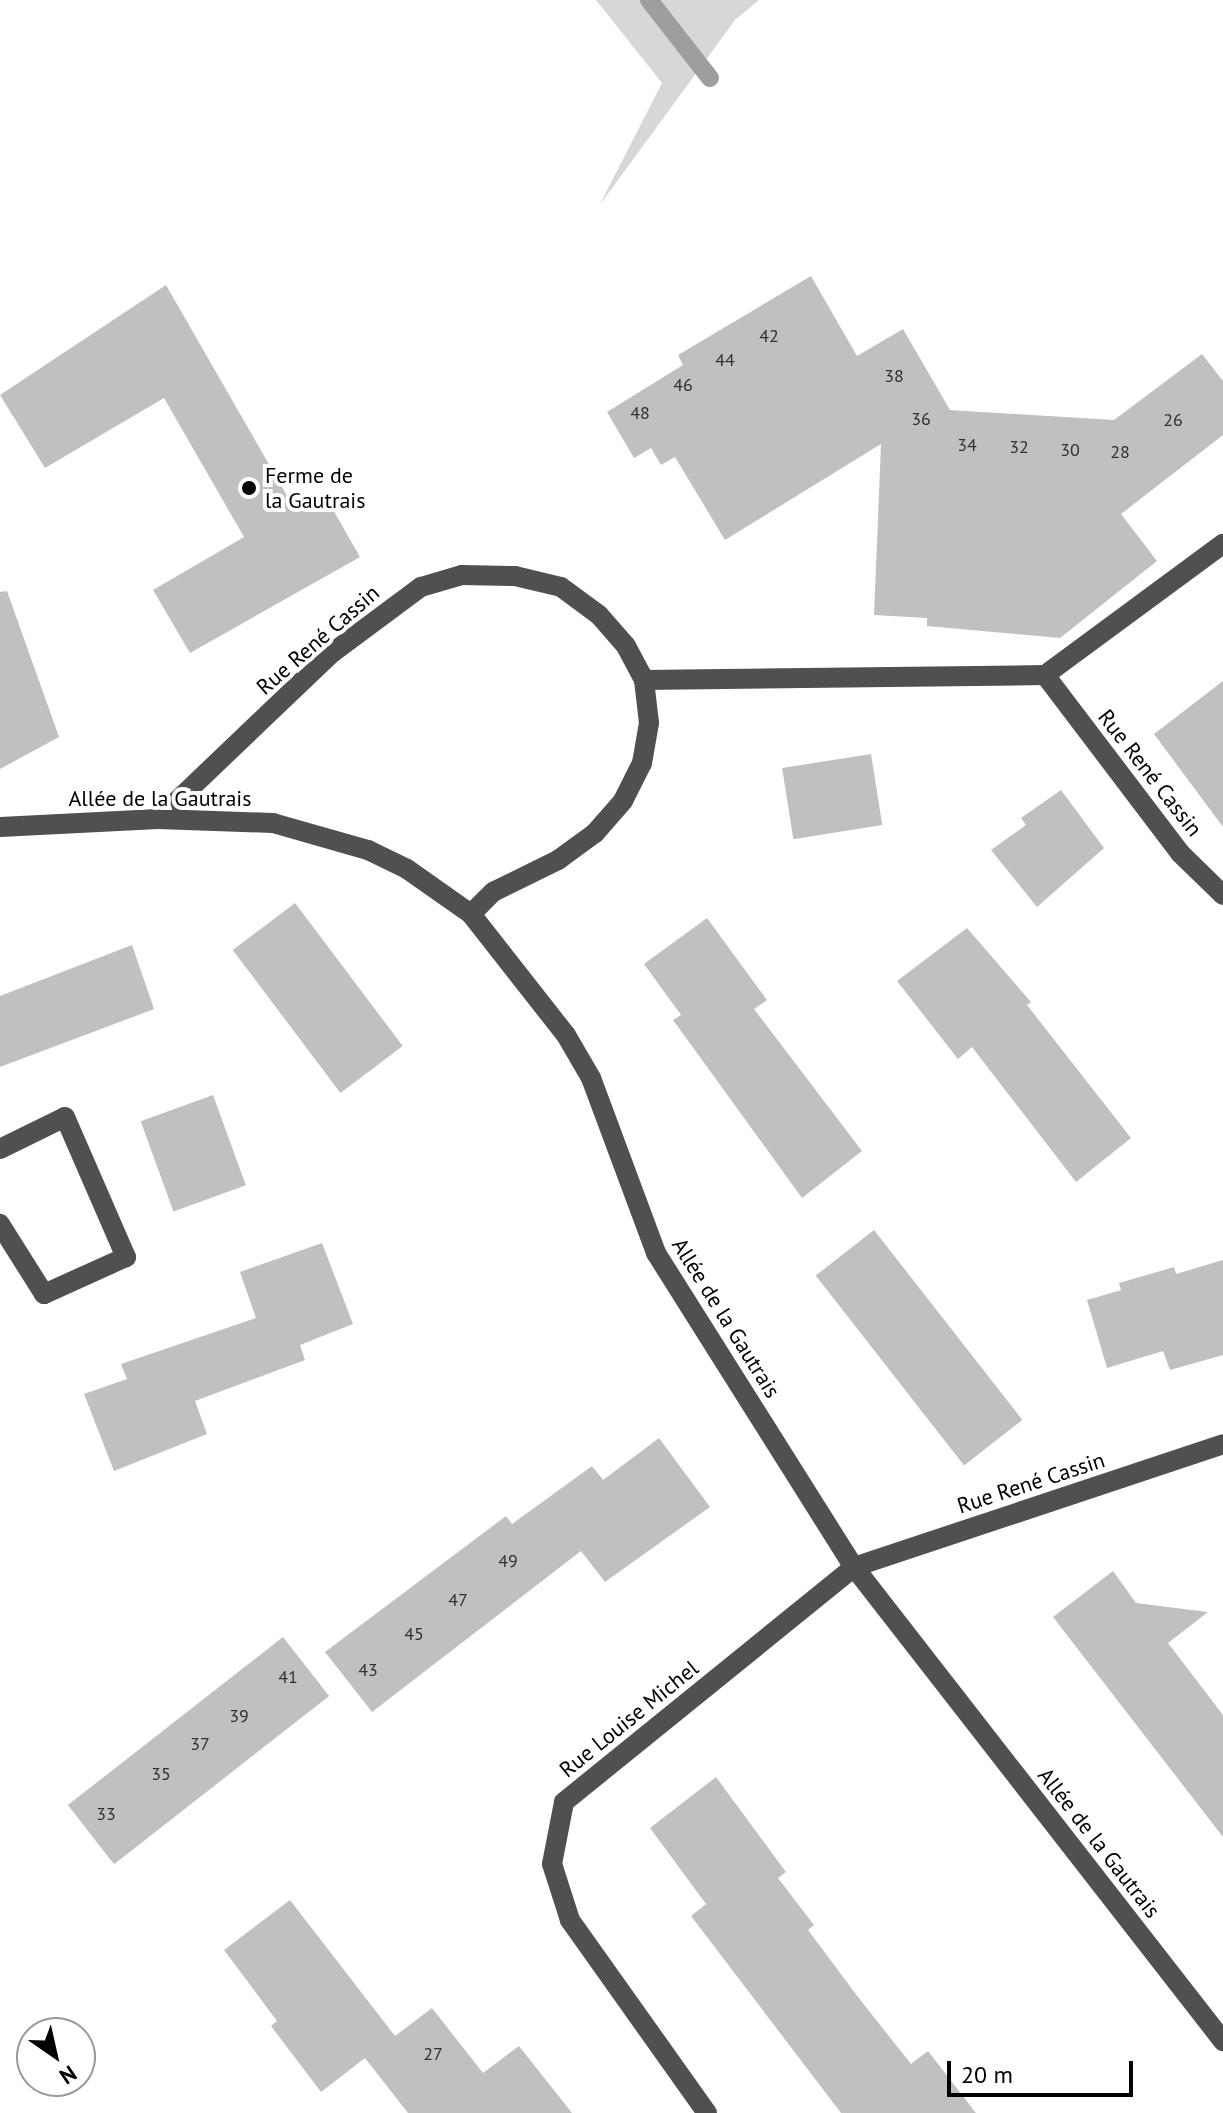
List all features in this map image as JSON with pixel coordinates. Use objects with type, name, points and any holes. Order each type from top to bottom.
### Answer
[{"type":"street","points":[[644,680],[1045,675],[1223,544]]},
{"type":"street","name":"Rue René Cassin","points":[[158,819],[332,653],[373,619],[435,583],[462,575],[515,576],[561,587],[599,615],[626,646],[644,680],[649,723],[644,750],[623,801],[582,842],[493,892],[471,914]]},
{"type":"street","name":"Rue René Cassin","points":[[1045,675],[1180,853],[1223,895]]},
{"type":"street","name":"Allée de la Gautrais","points":[[0,827],[158,819],[273,823],[323,834],[407,869],[471,914],[566,1035],[591,1078],[656,1253],[854,1567],[1223,2041]]},
{"type":"street","points":[[0,1149],[65,1117],[126,1257],[44,1294],[0,1224]]},
{"type":"street","name":"Rue René Cassin","points":[[854,1567],[1223,1444]]},
{"type":"street","name":"Rue Louise Michel","points":[[707,2113],[570,1920],[552,1864],[564,1802],[854,1567]]},
{"type":"shaded area","points":[[596,0],[759,0],[735,20],[599,206],[662,83]]},
{"type":"building","points":[[811,276],[857,356],[903,329],[950,410],[1114,420],[1202,354],[1223,381],[1223,435],[1121,514],[1157,561],[1060,638],[927,626],[927,618],[874,615],[881,444],[725,540],[675,457],[661,465],[651,448],[634,458],[607,412],[683,365],[678,355]]},
{"type":"building","name":"Ferme de la Gautrais","points":[[166,285],[294,508],[323,492],[360,557],[190,653],[153,590],[244,537],[164,398],[45,468],[0,395]]},
{"type":"building","points":[[7,591],[59,737],[0,769],[0,592]]},
{"type":"building","points":[[1223,681],[1223,827],[1154,734]]},
{"type":"building","points":[[871,754],[882,825],[793,839],[782,768]]},
{"type":"building","points":[[1061,790],[1104,848],[1037,907],[991,850],[1026,825],[1021,818]]},
{"type":"building","points":[[295,903],[403,1046],[340,1093],[233,950]]},
{"type":"building","points":[[707,918],[767,1000],[754,1009],[862,1151],[802,1198],[673,1020],[681,1015],[644,964]]},
{"type":"building","points":[[967,928],[1031,1002],[1027,1005],[1131,1138],[1076,1182],[972,1047],[958,1059],[897,981]]},
{"type":"building","points":[[132,945],[154,1009],[0,1067],[0,996]]},
{"type":"building","points":[[213,1095],[246,1185],[173,1212],[141,1121]]},
{"type":"building","points":[[874,1230],[1022,1420],[964,1465],[816,1276]]},
{"type":"building","points":[[322,1243],[353,1324],[300,1345],[305,1360],[195,1401],[207,1434],[114,1471],[84,1394],[127,1379],[121,1364],[256,1318],[240,1272]]},
{"type":"building","points":[[1223,1260],[1223,1355],[1170,1370],[1163,1351],[1107,1368],[1087,1300],[1121,1290],[1119,1283],[1174,1267],[1176,1274]]},
{"type":"building","points":[[659,1438],[710,1507],[605,1582],[581,1551],[372,1712],[325,1652],[506,1516],[512,1524],[592,1466],[603,1480]]},
{"type":"building","points":[[1113,1571],[1136,1603],[1208,1612],[1168,1643],[1223,1715],[1223,1837],[1053,1617]]},
{"type":"building","points":[[283,1637],[329,1696],[114,1864],[68,1805]]},
{"type":"building","points":[[716,1777],[786,1872],[778,1878],[814,1925],[808,1930],[858,1997],[911,2064],[928,2051],[976,2113],[841,2113],[691,1916],[706,1904],[650,1828]]},
{"type":"building","points":[[290,1900],[395,2036],[432,2008],[483,2073],[519,2046],[572,2113],[408,2113],[365,2058],[321,2092],[271,2026],[277,2021],[224,1950]]},
{"type":"waterway","points":[[649,0],[710,78]]},
{"type":"place","name":"Ferme de la Gautrais","points":[[249,488]]}]
